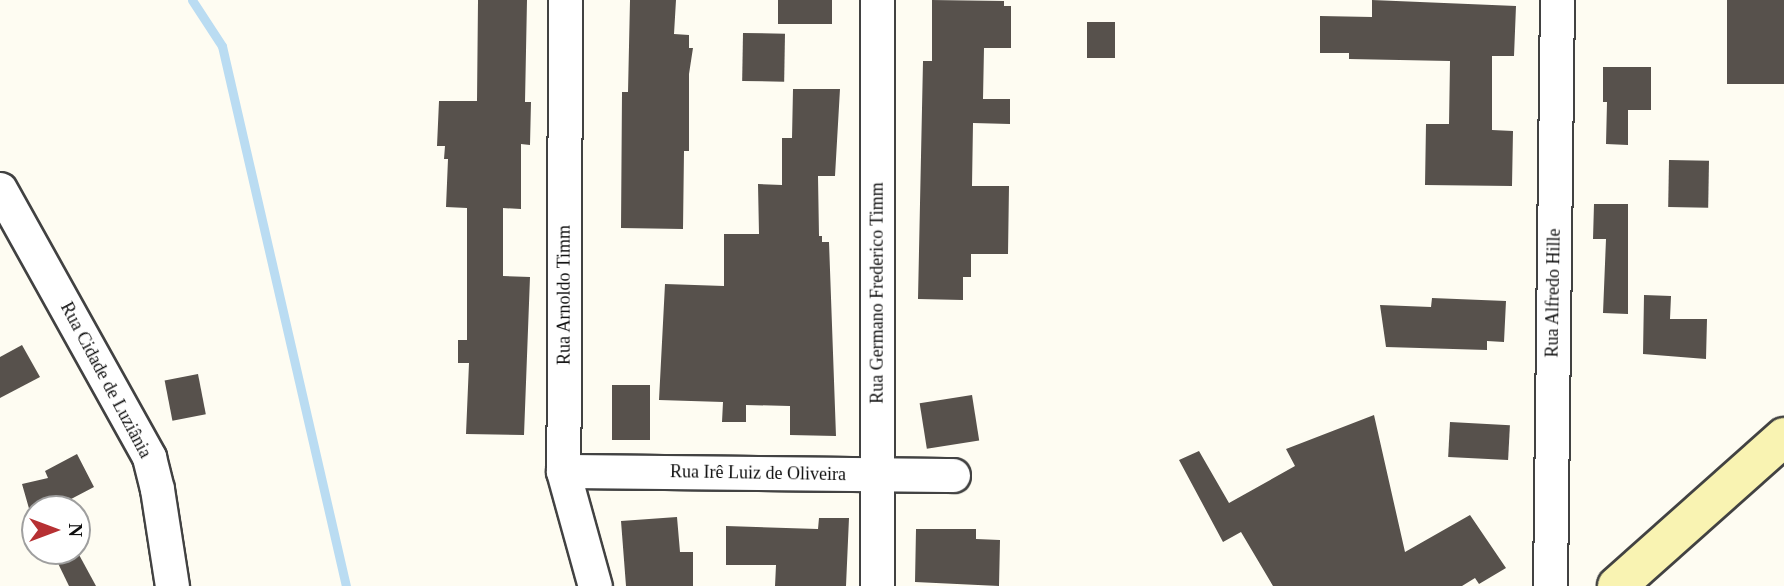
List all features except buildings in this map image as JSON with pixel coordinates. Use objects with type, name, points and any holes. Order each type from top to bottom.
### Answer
[{"type":"main road","points":[[1616,586],[1784,437]]},
{"type":"street","name":"Rua Arnoldo Timm","points":[[565,0],[563,471],[595,586]]},
{"type":"street","name":"Rua Germano Frederico Timm","points":[[877,0],[877,586]]},
{"type":"street","name":"Rua Alfredo Hille","points":[[1550,586],[1557,0]]},
{"type":"street","name":"Rua Cidade de Luziânia","points":[[0,189],[149,457],[157,489],[172,586]]},
{"type":"street","name":"Rua Irê Luiz de Oliveira","points":[[563,471],[953,475]]},
{"type":"waterway","points":[[192,0],[222,46],[346,586]]}]
